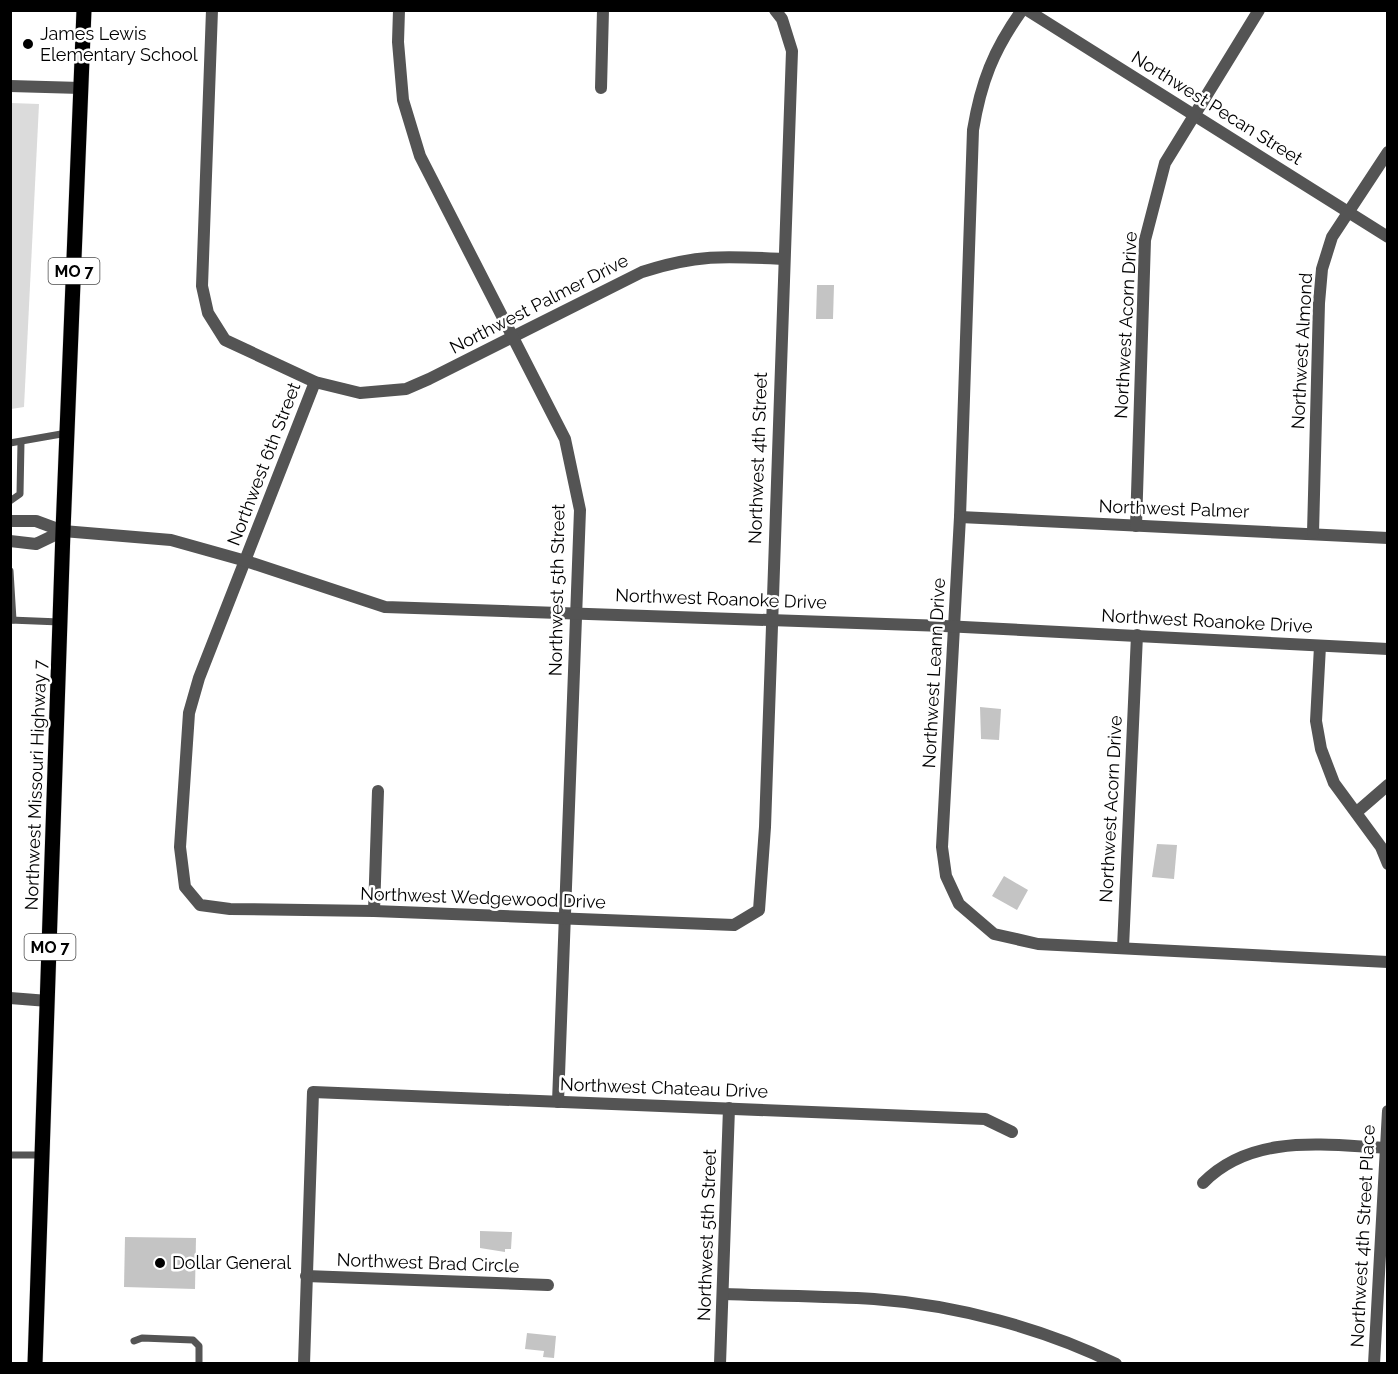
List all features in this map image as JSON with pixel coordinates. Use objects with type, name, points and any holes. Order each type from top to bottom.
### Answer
[{"type":"main road","name":"MO 7","points":[[63,531],[84,10]]},
{"type":"main road","name":"Northwest Missouri Highway 7","points":[[35,1364],[63,531]]},
{"type":"street","name":"Northwest 6th Street","points":[[200,905],[185,887],[180,847],[189,713],[199,678],[315,382],[225,340],[208,313],[202,286],[212,10]]},
{"type":"street","name":"Northwest 5th Street","points":[[399,10],[398,42],[403,100],[420,156],[565,439],[580,510],[558,1102]]},
{"type":"street","points":[[601,88],[603,10]]},
{"type":"street","name":"Northwest 4th Street","points":[[759,910],[765,827],[770,619],[792,51],[782,19],[775,10]]},
{"type":"street","name":"Northwest Leann Drive","points":[[1022,10],[994,52],[979,90],[973,130],[960,517],[942,847],[946,876],[959,904],[994,934],[1038,944],[1388,962]]},
{"type":"street","name":"Northwest Pecan Street","points":[[1027,10],[1196,114],[1388,237]]},
{"type":"street","name":"Northwest Acorn Drive","points":[[1136,526],[1145,240],[1165,163],[1259,10]]},
{"type":"street","points":[[10,86],[81,88]]},
{"type":"street","name":"Northwest Almond","points":[[1313,533],[1319,303],[1322,269],[1332,237],[1388,152]]},
{"type":"street","name":"Northwest Palmer Drive","points":[[315,382],[360,393],[406,389],[642,272],[679,260],[718,255],[783,259]]},
{"type":"street","name":"Northwest Palmer","points":[[960,517],[1388,538]]},
{"type":"street","name":"Northwest Roanoke Drive","points":[[10,521],[36,521],[63,531],[171,540],[246,561],[385,607],[955,626],[1388,649]]},
{"type":"street","points":[[10,541],[36,544],[63,531]]},
{"type":"street","name":"Northwest Acorn Drive","points":[[1123,948],[1137,635]]},
{"type":"street","points":[[1320,646],[1316,721],[1321,749],[1334,783],[1358,811],[1381,847],[1388,864]]},
{"type":"street","points":[[1358,811],[1388,785]]},
{"type":"street","points":[[374,911],[378,791]]},
{"type":"street","name":"Northwest Wedgewood Drive","points":[[200,905],[230,909],[374,911],[734,925],[759,910]]},
{"type":"street","points":[[10,998],[48,1001]]},
{"type":"street","name":"Northwest Chateau Drive","points":[[306,1276],[313,1092],[985,1119],[1012,1132]]},
{"type":"street","name":"Northwest 5th Street","points":[[720,1364],[729,1108]]},
{"type":"street","name":"Northwest 4th Street Place","points":[[1374,1364],[1388,1111]]},
{"type":"street","points":[[1203,1183],[1226,1163],[1263,1148],[1294,1145],[1386,1148]]},
{"type":"street","points":[[304,1364],[306,1276]]},
{"type":"street","name":"Northwest Brad Circle","points":[[306,1276],[548,1285]]},
{"type":"street","points":[[723,1294],[876,1299],[944,1310],[1039,1331],[1116,1364]]},
{"type":"lane","points":[[10,443],[67,433]]},
{"type":"lane","points":[[10,501],[20,494],[21,442]]},
{"type":"lane","points":[[10,571],[12,620],[60,622]]},
{"type":"lane","points":[[10,1155],[43,1155]]},
{"type":"lane","points":[[134,1341],[142,1338],[193,1340],[199,1346],[199,1364]]},
{"type":"shaded area","points":[[11,103],[39,104],[24,407],[11,409]]},
{"type":"building","points":[[817,285],[834,285],[833,319],[816,319]]},
{"type":"building","points":[[980,707],[1001,709],[999,740],[981,739]]},
{"type":"building","points":[[1157,844],[1177,845],[1174,879],[1152,877]]},
{"type":"building","points":[[1004,876],[1028,890],[1017,910],[992,896]]},
{"type":"building","points":[[480,1231],[512,1232],[511,1249],[505,1249],[505,1252],[480,1248]]},
{"type":"building","name":"Dollar General","points":[[125,1237],[196,1238],[195,1289],[124,1287]]},
{"type":"building","points":[[527,1333],[556,1336],[554,1358],[543,1357],[544,1351],[525,1349]]},
{"type":"place","name":"James Lewis Elementary School","points":[[28,44]]},
{"type":"place","name":"Dollar General","points":[[160,1263]]}]
